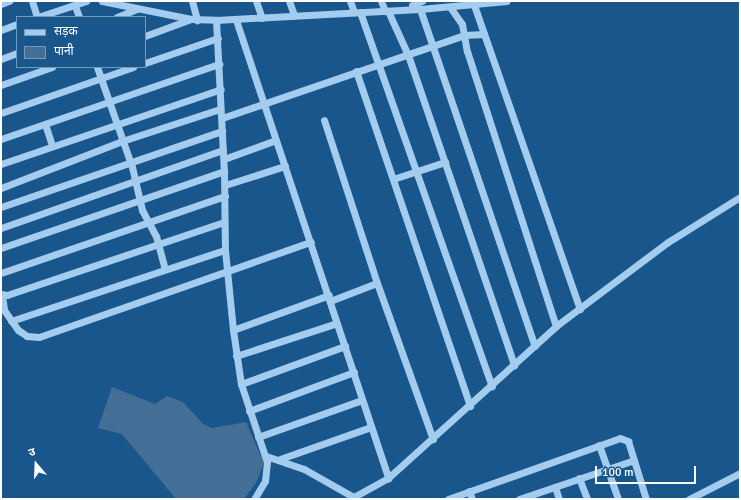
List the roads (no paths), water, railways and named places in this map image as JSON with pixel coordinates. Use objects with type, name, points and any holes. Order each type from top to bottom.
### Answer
[{"type":"street","points":[[1,4],[9,1]]},
{"type":"street","points":[[32,1],[38,16]]},
{"type":"street","points":[[41,16],[75,6],[86,1]]},
{"type":"street","points":[[102,1],[194,19],[216,20],[386,11],[414,6],[450,7],[502,1]]},
{"type":"street","points":[[192,1],[194,19]]},
{"type":"street","points":[[256,1],[262,18]]},
{"type":"street","points":[[289,1],[294,15]]},
{"type":"street","points":[[350,1],[357,12],[378,64],[418,171],[492,386]]},
{"type":"street","points":[[382,1],[408,55],[514,365]]},
{"type":"street","points":[[414,6],[422,1]]},
{"type":"street","points":[[474,5],[580,309]]},
{"type":"street","points":[[75,6],[79,16]]},
{"type":"street","points":[[414,6],[432,46],[535,346]]},
{"type":"street","points":[[450,7],[460,20],[556,326]]},
{"type":"street","points":[[119,16],[138,9]]},
{"type":"street","points":[[146,36],[194,19]]},
{"type":"street","points":[[216,20],[224,159],[225,250],[233,330],[241,384],[258,437],[266,456],[267,468],[265,481],[254,499]]},
{"type":"street","points":[[236,20],[265,103],[388,478]]},
{"type":"street","points":[[1,30],[16,24]]},
{"type":"street","points":[[222,118],[356,71],[408,55],[464,34],[484,34]]},
{"type":"street","points":[[146,63],[218,38]]},
{"type":"street","points":[[1,59],[16,53]]},
{"type":"street","points":[[1,139],[108,100],[219,64]]},
{"type":"street","points":[[1,85],[49,68]]},
{"type":"street","points":[[97,68],[130,162],[139,200],[158,244],[165,269]]},
{"type":"street","points":[[1,113],[130,68]]},
{"type":"street","points":[[356,71],[470,406]]},
{"type":"street","points":[[1,164],[221,89]]},
{"type":"street","points":[[1,188],[122,141],[220,109]]},
{"type":"street","points":[[324,120],[377,283],[433,439]]},
{"type":"street","points":[[45,124],[52,146]]},
{"type":"street","points":[[1,207],[222,130]]},
{"type":"street","points":[[224,159],[276,140]]},
{"type":"street","points":[[1,228],[223,150]]},
{"type":"street","points":[[393,179],[445,162]]},
{"type":"street","points":[[224,185],[285,166]]},
{"type":"street","points":[[1,248],[224,171]]},
{"type":"street","points":[[1,273],[225,196]]},
{"type":"street","points":[[266,456],[280,459],[354,498],[388,478],[470,406],[556,326],[668,242],[740,197]]},
{"type":"street","points":[[224,222],[2,295],[4,310],[22,334],[39,337],[227,273],[311,242]]},
{"type":"street","points":[[11,321],[225,250]]},
{"type":"street","points":[[233,330],[377,283]]},
{"type":"street","points":[[236,356],[337,322]]},
{"type":"street","points":[[241,384],[345,346]]},
{"type":"street","points":[[249,411],[354,372]]},
{"type":"street","points":[[258,437],[362,400]]},
{"type":"street","points":[[280,459],[371,427]]},
{"type":"street","points":[[448,499],[599,445],[620,438],[625,438],[634,460],[646,499]]},
{"type":"street","points":[[599,445],[618,499]]},
{"type":"street","points":[[519,499],[529,497],[555,486],[634,460]]},
{"type":"street","points":[[689,499],[740,473]]},
{"type":"street","points":[[580,478],[587,499]]},
{"type":"street","points":[[555,486],[559,499]]},
{"type":"street","points":[[469,491],[472,499]]},
{"type":"water","points":[[112,387],[155,404],[167,396],[183,402],[203,424],[212,428],[246,422],[264,463],[256,483],[244,499],[176,499],[122,434],[98,428]]}]
